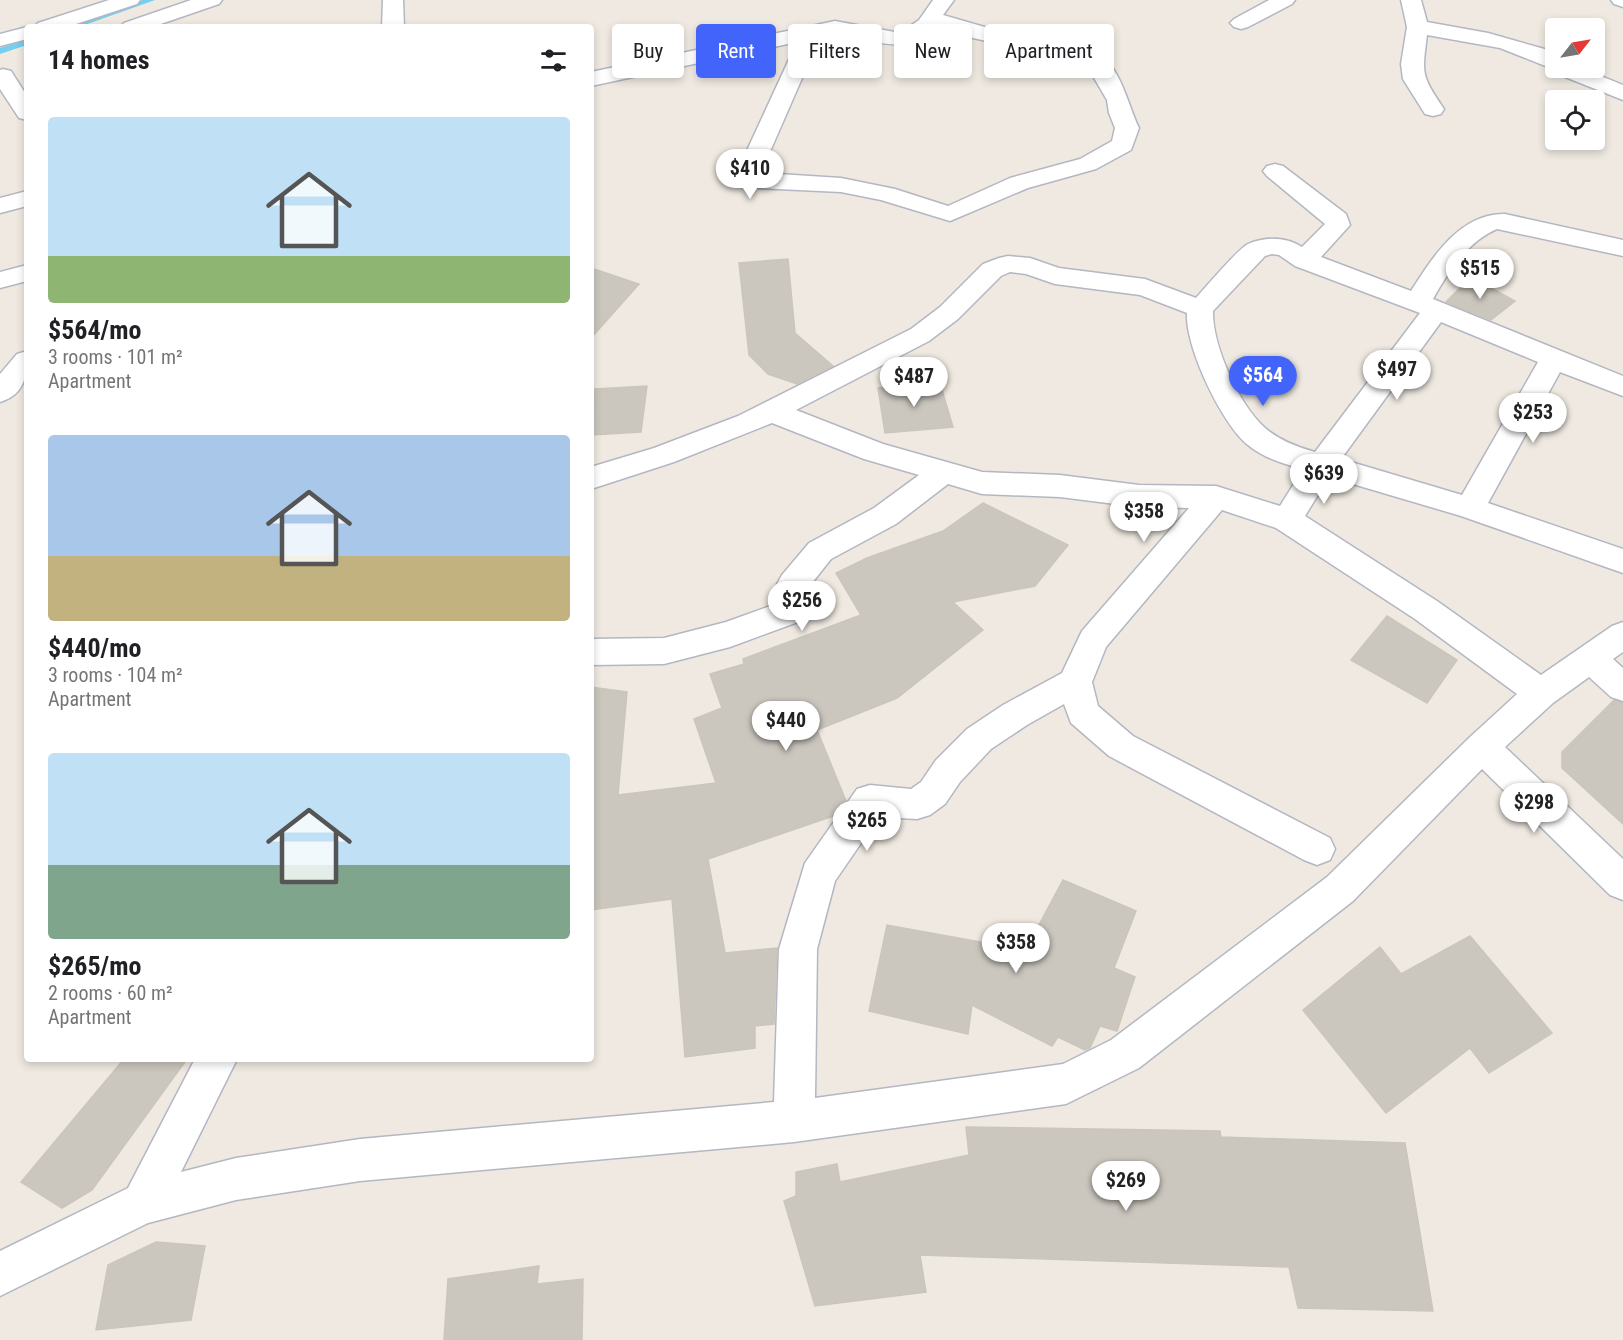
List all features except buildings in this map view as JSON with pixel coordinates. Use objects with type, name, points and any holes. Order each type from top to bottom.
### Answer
[{"type":"street","points":[[54,24],[130,0]]},
{"type":"street","points":[[140,24],[212,0]]},
{"type":"street","points":[[393,0],[393,24]]},
{"type":"street","points":[[1241,23],[1285,0]]},
{"type":"street","points":[[1411,1],[1417,27],[1412,55],[1412,73],[1416,89],[1433,109]]},
{"type":"street","points":[[791,78],[750,170],[752,176],[759,181],[841,185],[886,194],[950,214],[1019,183],[1088,164],[1123,145],[1127,128],[1120,113],[1118,100],[1099,67],[1070,53],[981,33],[937,9],[915,34],[905,39],[882,37]]},
{"type":"street","points":[[1417,27],[1497,40],[1545,57]]},
{"type":"street","points":[[0,40],[24,34]]},
{"type":"street","points":[[594,78],[788,36]]},
{"type":"street","points":[[24,69],[1,77],[24,108]]},
{"type":"street","points":[[1587,78],[1623,93]]},
{"type":"street","points":[[1275,171],[1337,219],[1338,225],[1335,229],[1304,260]]},
{"type":"street","points":[[0,206],[24,199]]},
{"type":"street","points":[[1287,520],[1427,306],[1434,274],[1455,249],[1491,223],[1505,222],[1623,248]]},
{"type":"street","points":[[1623,387],[1427,306],[1304,260],[1286,248],[1272,246],[1256,250],[1200,309],[1199,327],[1233,404],[1252,432],[1270,447],[1321,465],[1470,508],[1623,561]]},
{"type":"street","points":[[594,477],[664,455],[748,423],[920,335],[949,313],[992,270],[1008,264],[1030,266],[1055,276],[1146,287],[1200,309]]},
{"type":"street","points":[[0,280],[24,274]]},
{"type":"street","points":[[1470,508],[1554,358]]},
{"type":"street","points":[[0,392],[24,364]]},
{"type":"street","points":[[770,411],[874,452],[982,483],[1060,486],[1139,496],[1216,497],[1287,520],[1426,610],[1541,693]]},
{"type":"street","points":[[594,652],[664,651],[730,634],[787,613],[793,584],[820,551],[885,516],[944,472]]},
{"type":"street","points":[[1216,497],[1093,640],[1075,682],[1083,713],[1121,746],[1317,849]]},
{"type":"street","points":[[0,1274],[143,1203],[236,1179],[360,1160],[794,1121],[1066,1084],[1125,1054],[1340,889],[1482,747],[1541,693],[1623,635]]},
{"type":"street","points":[[1590,659],[1623,687]]},
{"type":"street","points":[[794,1121],[798,949],[818,875],[870,800],[917,804],[933,793],[948,771],[979,739],[1015,715],[1075,682]]},
{"type":"street","points":[[1482,747],[1623,882]]},
{"type":"street","points":[[143,1203],[215,1062]]},
{"type":"waterway","points":[[79,24],[151,0]]},
{"type":"waterway","points":[[0,51],[24,43]]}]
